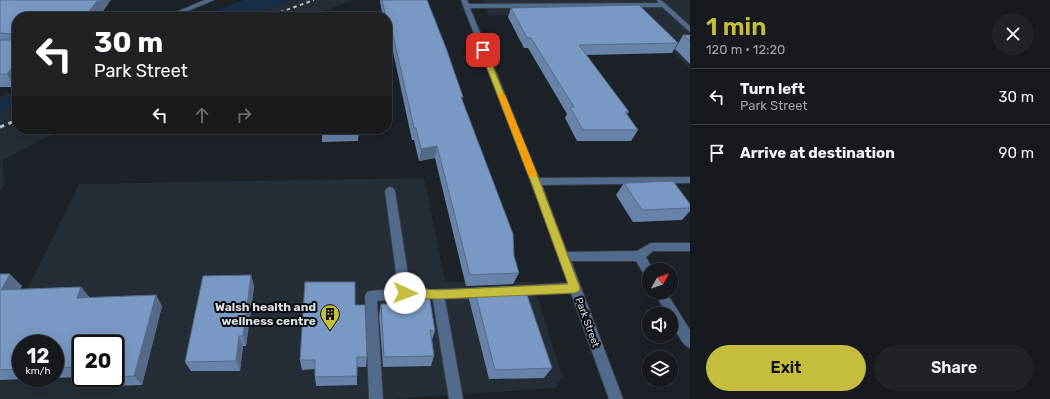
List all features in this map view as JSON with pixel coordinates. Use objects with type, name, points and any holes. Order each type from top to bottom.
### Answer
[{"type":"street","points":[[180,12],[211,0]]},
{"type":"street","points":[[465,3],[661,2],[690,30]]},
{"type":"street","name":"Park Street","points":[[465,3],[536,182],[616,399]]},
{"type":"street","points":[[536,182],[690,180]]},
{"type":"street","points":[[390,191],[405,293]]},
{"type":"street","points":[[563,257],[639,256],[651,246],[690,247]]},
{"type":"street","points":[[639,256],[643,263]]},
{"type":"street","points":[[376,399],[370,296],[405,293],[438,294],[575,288]]},
{"type":"street","points":[[438,294],[456,399]]},
{"type":"street","points":[[664,299],[690,342]]},
{"type":"shaded area","points":[[244,0],[293,0],[258,12],[214,12]]},
{"type":"shaded area","points":[[247,0],[353,0],[322,12],[213,12]]},
{"type":"shaded area","points":[[483,0],[690,0],[690,70],[637,11],[488,16]]},
{"type":"shaded area","points":[[12,92],[12,134],[54,134],[3,160],[4,186],[0,192],[0,97]]},
{"type":"shaded area","points":[[12,96],[12,108],[0,114],[0,102]]},
{"type":"shaded area","points":[[424,178],[445,282],[533,282],[562,376],[556,388],[390,399],[0,399],[0,346],[79,184]]},
{"type":"building","points":[[0,0],[98,0],[89,12],[12,12],[12,68],[7,74],[0,74],[0,40],[10,40],[11,34],[0,33]]},
{"type":"building","points":[[382,0],[427,0],[446,48],[463,97],[461,97],[513,234],[514,256],[519,273],[470,275],[437,146],[421,149],[416,128],[414,128],[392,30],[392,12],[385,12]]},
{"type":"building","points":[[639,5],[678,43],[579,45],[629,112],[625,112],[638,130],[583,130],[570,107],[574,107],[531,38],[527,38],[511,8]]},
{"type":"building","points":[[683,35],[690,35],[690,41]]},
{"type":"building","points":[[673,181],[690,204],[690,208],[642,210],[624,183]]},
{"type":"building","points":[[0,274],[10,274],[1,290],[81,287],[77,298],[156,295],[134,376],[124,377],[124,335],[72,335],[72,367],[64,368],[64,335],[12,335],[12,369],[0,370]]},
{"type":"building","points":[[251,275],[243,336],[239,336],[236,361],[185,362],[203,276]]},
{"type":"building","name":"Walsh health and wellness centre","points":[[305,282],[355,282],[355,305],[365,305],[367,357],[357,357],[357,376],[315,377],[315,360],[300,360]]},
{"type":"building","points":[[524,286],[552,368],[495,370],[474,288]]},
{"type":"building","points":[[404,289],[428,289],[435,331],[430,330],[434,356],[384,357],[381,304],[406,304]]},
{"type":"railway","points":[[281,12],[314,0]]},
{"type":"railway","points":[[0,127],[12,122]]},
{"type":"slow traffic","points":[[501,95],[533,174]]},
{"type":"place","name":"Walsh health and wellness centre","points":[[330,331]]},
{"type":"route","points":[[405,293],[438,294],[575,288],[536,182],[483,50]]}]
